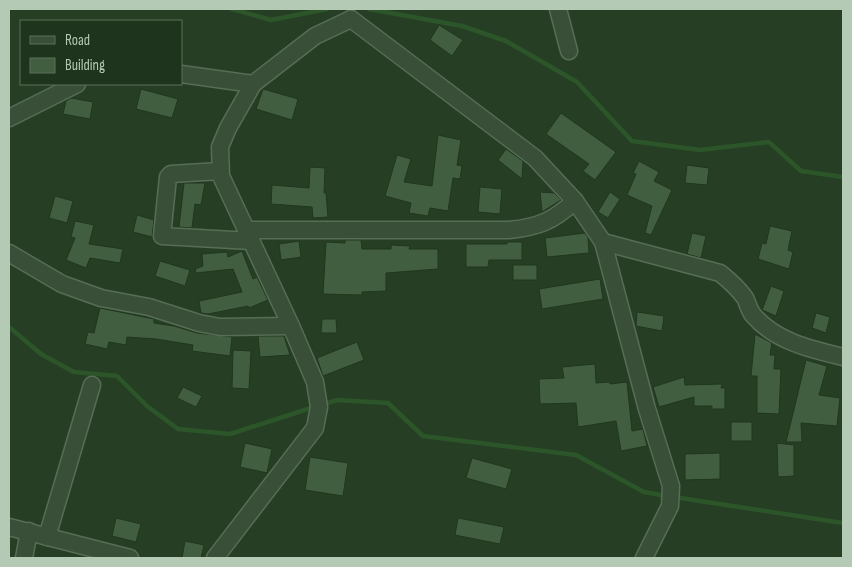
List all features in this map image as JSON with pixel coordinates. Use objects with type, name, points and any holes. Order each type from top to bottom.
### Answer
[{"type":"street","points":[[558,9],[569,51]]},
{"type":"street","points":[[215,558],[315,428],[319,407],[315,382],[292,326],[248,236],[220,171],[220,147],[228,128],[253,84],[315,36],[351,13],[535,158],[575,200],[603,242],[644,399],[671,486],[670,506],[644,558]]},
{"type":"street","points":[[182,74],[253,84]]},
{"type":"street","points":[[9,118],[75,85]]},
{"type":"street","points":[[220,171],[170,174],[168,177],[162,236],[509,230],[542,224],[562,212],[575,200]]},
{"type":"street","points":[[603,242],[720,273],[735,284],[752,314],[766,329],[797,345],[843,358]]},
{"type":"street","points":[[9,253],[62,284],[101,298],[150,307],[220,328],[292,326]]},
{"type":"street","points":[[47,537],[92,385]]},
{"type":"street","points":[[9,527],[130,558]]},
{"type":"street","points":[[24,558],[29,531]]},
{"type":"building","points":[[439,25],[463,40],[452,56],[430,40]]},
{"type":"building","points":[[141,89],[178,99],[172,118],[136,109]]},
{"type":"building","points":[[263,89],[298,99],[292,120],[256,109]]},
{"type":"building","points":[[71,98],[93,102],[90,119],[63,114],[66,101]]},
{"type":"building","points":[[561,113],[616,152],[595,180],[583,171],[589,164],[546,134]]},
{"type":"building","points":[[438,135],[461,140],[457,165],[462,166],[460,179],[453,178],[448,211],[430,208],[428,216],[409,213],[411,203],[385,196],[397,155],[411,159],[404,182],[432,186]]},
{"type":"building","points":[[506,149],[523,161],[522,179],[498,160]]},
{"type":"building","points":[[639,161],[659,172],[654,181],[672,190],[651,235],[645,233],[652,206],[627,195],[636,174],[633,173]]},
{"type":"building","points":[[687,165],[709,168],[707,185],[685,183]]},
{"type":"building","points":[[310,167],[325,168],[324,193],[326,193],[328,217],[313,218],[312,207],[271,204],[272,185],[309,188]]},
{"type":"building","points":[[184,183],[205,183],[201,205],[195,204],[192,228],[179,227]]},
{"type":"building","points":[[480,187],[502,189],[500,214],[478,212]]},
{"type":"building","points":[[540,192],[554,193],[561,200],[542,212]]},
{"type":"building","points":[[610,192],[620,199],[608,218],[598,212]]},
{"type":"building","points":[[55,196],[73,201],[67,223],[49,218]]},
{"type":"building","points":[[137,215],[154,220],[152,237],[133,232]]},
{"type":"building","points":[[75,221],[94,225],[89,244],[123,249],[120,263],[90,258],[86,268],[66,260],[75,238],[71,237]]},
{"type":"building","points":[[770,226],[792,231],[788,250],[793,252],[789,269],[758,259],[762,243],[766,244]]},
{"type":"building","points":[[585,233],[588,237],[589,253],[547,257],[545,238]]},
{"type":"building","points":[[692,233],[706,236],[701,258],[687,254]]},
{"type":"building","points":[[345,240],[361,240],[362,249],[391,249],[391,245],[410,246],[409,249],[438,249],[438,269],[386,273],[386,291],[362,292],[362,295],[323,294],[326,242],[345,243]]},
{"type":"building","points":[[299,241],[301,257],[281,260],[279,244]]},
{"type":"building","points":[[507,242],[522,242],[522,260],[489,260],[488,267],[466,267],[466,244],[507,244]]},
{"type":"building","points":[[242,251],[253,279],[257,277],[268,300],[249,308],[248,306],[208,314],[201,313],[199,301],[242,292],[233,269],[196,273],[195,269],[203,266],[202,254],[227,252],[228,257]]},
{"type":"building","points":[[160,261],[190,270],[185,286],[155,276]]},
{"type":"building","points":[[513,265],[537,265],[537,280],[513,280]]},
{"type":"building","points":[[600,279],[603,299],[542,309],[539,289]]},
{"type":"building","points":[[771,286],[784,291],[776,316],[762,310]]},
{"type":"building","points":[[100,308],[154,319],[154,323],[174,326],[197,333],[232,337],[230,356],[192,351],[193,345],[156,339],[127,337],[126,345],[109,342],[107,349],[85,344],[88,332],[94,333]]},
{"type":"building","points":[[637,312],[664,316],[662,331],[636,326]]},
{"type":"building","points":[[816,313],[830,317],[826,333],[812,328]]},
{"type":"building","points":[[322,319],[336,319],[337,333],[321,333]]},
{"type":"building","points":[[755,334],[772,343],[770,355],[775,355],[774,369],[781,369],[779,414],[757,413],[757,376],[751,376]]},
{"type":"building","points":[[258,336],[284,336],[290,355],[260,357]]},
{"type":"building","points":[[357,342],[364,360],[323,376],[317,358]]},
{"type":"building","points":[[233,350],[251,351],[249,389],[232,388]]},
{"type":"building","points":[[806,360],[827,366],[819,395],[840,398],[837,426],[801,423],[802,442],[786,442]]},
{"type":"building","points":[[595,364],[596,383],[627,382],[632,431],[643,429],[647,446],[621,451],[616,421],[578,427],[576,403],[540,404],[539,379],[564,378],[562,367]]},
{"type":"building","points":[[684,377],[685,385],[722,384],[721,388],[725,388],[725,409],[712,409],[712,406],[694,406],[694,397],[659,407],[653,387]]},
{"type":"building","points":[[183,387],[202,396],[196,407],[177,398]]},
{"type":"building","points":[[731,422],[752,422],[752,441],[731,441]]},
{"type":"building","points":[[245,443],[272,449],[267,473],[240,467]]},
{"type":"building","points":[[777,443],[794,445],[794,476],[778,477]]},
{"type":"building","points":[[720,453],[720,479],[685,480],[685,454]]},
{"type":"building","points":[[310,457],[348,463],[343,496],[305,490]]},
{"type":"building","points":[[472,458],[512,469],[506,489],[466,478]]},
{"type":"building","points":[[116,518],[141,524],[136,542],[112,536]]},
{"type":"building","points":[[458,518],[504,527],[500,544],[455,535]]},
{"type":"building","points":[[185,541],[204,545],[201,558],[182,558]]},
{"type":"waterway","points":[[232,9],[271,20],[327,9]]},
{"type":"waterway","points":[[369,9],[462,26],[506,41],[577,82],[632,141],[700,150],[769,142],[801,171],[843,177]]},
{"type":"waterway","points":[[9,327],[41,354],[74,372],[117,376],[147,406],[178,429],[230,434],[314,407]]},
{"type":"waterway","points":[[322,405],[337,400],[388,403],[423,436],[576,455],[644,492],[667,496]]},
{"type":"waterway","points":[[674,497],[843,523]]}]
